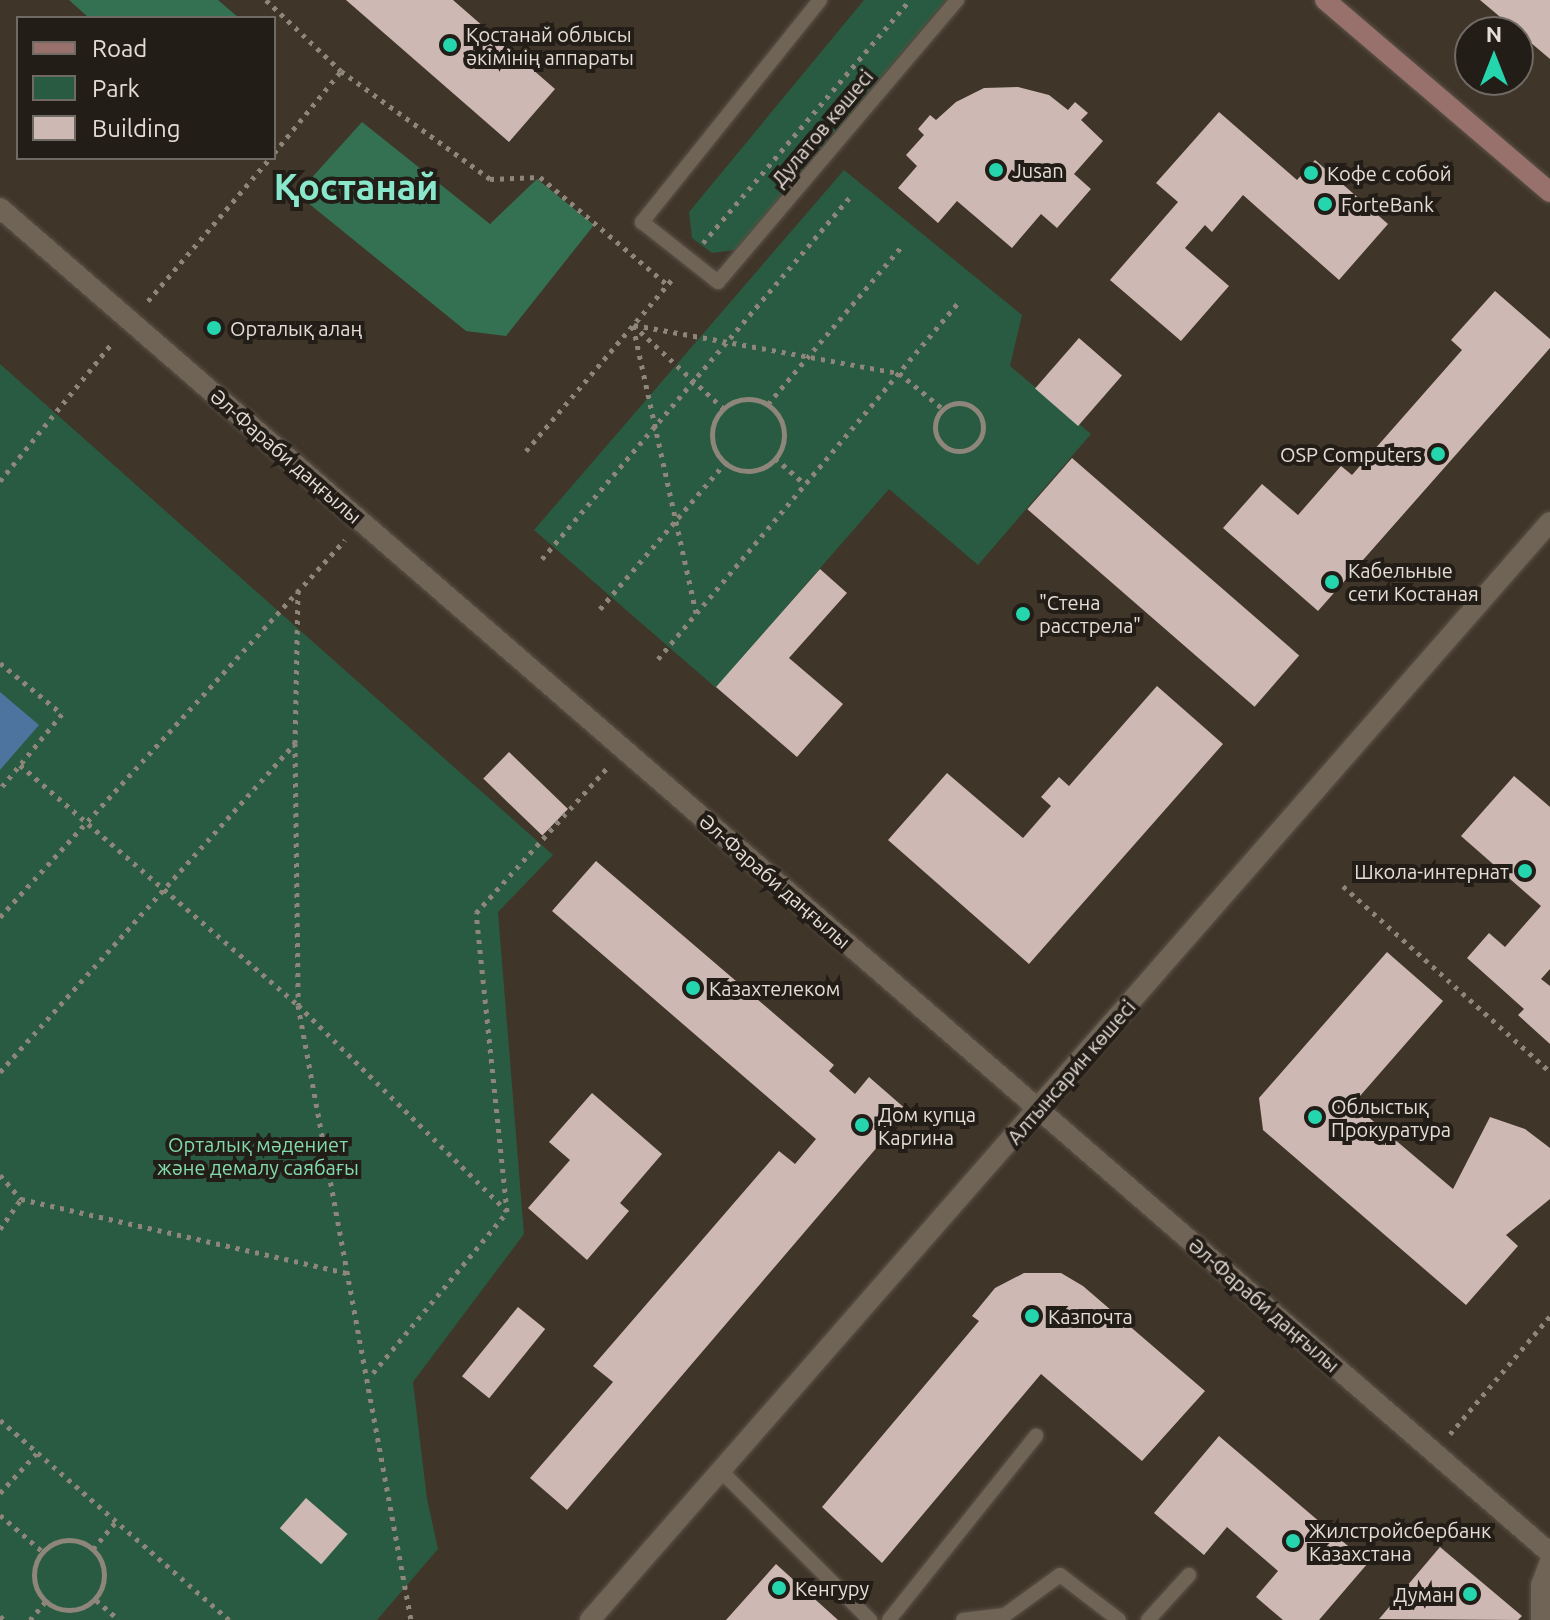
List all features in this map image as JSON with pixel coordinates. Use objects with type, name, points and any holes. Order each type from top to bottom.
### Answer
[{"type":"main road","points":[[1325,0],[1550,192]]},
{"type":"street","name":"Әл-Фараби даңғылы","points":[[0,208],[1550,1553]]},
{"type":"street","name":"Алтынсарин көшесі","points":[[590,1620],[1550,522]]},
{"type":"street","points":[[1541,1620],[1541,1585],[1550,1562]]},
{"type":"lane","points":[[689,259],[642,222],[820,0]]},
{"type":"lane","name":"Дулатов көшесі","points":[[689,259],[718,282],[957,0]]},
{"type":"lane","points":[[889,1620],[1036,1436]]},
{"type":"lane","points":[[721,1471],[870,1620]]},
{"type":"lane","points":[[963,1620],[1005,1615],[1060,1575],[1119,1620]]},
{"type":"lane","points":[[1148,1620],[1189,1575]]},
{"type":"path","points":[[266,0],[341,71],[490,179],[540,177],[668,285]]},
{"type":"path","points":[[526,451],[910,0]]},
{"type":"path","points":[[276,151],[341,71]]},
{"type":"path","points":[[0,481],[268,160]]},
{"type":"path","points":[[542,559],[852,195]]},
{"type":"path","points":[[768,404],[901,247]]},
{"type":"path","points":[[658,659],[959,302]]},
{"type":"path","points":[[633,325],[899,373],[943,409]]},
{"type":"path","points":[[633,325],[723,408]]},
{"type":"path","points":[[633,325],[696,614]]},
{"type":"path","points":[[746,398],[768,404],[777,412],[785,433],[775,458],[760,469],[748,471],[725,463],[717,454],[712,430],[723,408],[746,398]]},
{"type":"path","points":[[957,403],[978,411],[984,425],[979,441],[958,451],[943,445],[935,430],[943,409],[957,403]]},
{"type":"path","points":[[775,458],[805,484]]},
{"type":"path","points":[[600,609],[725,463]]},
{"type":"path","points":[[0,917],[361,522]]},
{"type":"path","points":[[298,590],[295,743],[298,1005],[411,1620]]},
{"type":"path","points":[[0,663],[62,714],[0,789]]},
{"type":"path","points":[[0,1072],[295,743]]},
{"type":"path","points":[[373,1373],[507,1212],[476,913],[623,749]]},
{"type":"path","points":[[20,765],[298,1005],[507,1212]]},
{"type":"path","points":[[1343,886],[1550,1072]]},
{"type":"path","points":[[0,1175],[21,1199],[348,1273]]},
{"type":"path","points":[[0,1229],[21,1199]]},
{"type":"path","points":[[1434,1453],[1550,1316]]},
{"type":"path","points":[[0,1420],[229,1620]]},
{"type":"path","points":[[0,1493],[37,1453]]},
{"type":"path","points":[[0,1515],[42,1551]]},
{"type":"path","points":[[93,1549],[116,1522]]},
{"type":"path","points":[[76,1540],[93,1549],[103,1564],[104,1583],[95,1599],[80,1610],[61,1610],[45,1602],[34,1586],[33,1568],[42,1551],[57,1541],[76,1540]]},
{"type":"path","points":[[95,1599],[119,1620]]},
{"type":"path","points":[[30,1620],[45,1602]]},
{"type":"green space","points":[[69,0],[218,0],[237,16],[87,16]]},
{"type":"green space","points":[[864,0],[946,0],[735,250],[712,253],[692,238],[689,212]]},
{"type":"green space","points":[[362,122],[490,224],[537,179],[594,225],[506,336],[466,331],[297,194]]},
{"type":"green space","points":[[844,170],[1022,315],[1010,366],[1091,434],[978,565],[889,489],[716,688],[534,530]]},
{"type":"green space","name":"Орталық мәдениет және демалу саябағы","points":[[0,364],[553,855],[498,912],[524,1234],[413,1382],[427,1499],[438,1549],[377,1620],[0,1620]]},
{"type":"water","points":[[0,692],[39,725],[0,770]]},
{"type":"building","name":"Қостанай облысы әкімінің аппараты","points":[[346,0],[453,0],[555,89],[509,142]]},
{"type":"building","points":[[1480,0],[1550,0],[1550,59],[1534,46],[1534,16],[1499,16]]},
{"type":"building","name":"Jusan","points":[[1018,87],[1049,95],[1068,110],[1075,102],[1088,113],[1081,120],[1103,141],[1074,174],[1091,189],[1057,228],[1041,214],[1012,248],[957,201],[938,223],[898,188],[917,166],[906,155],[924,135],[918,129],[930,115],[936,120],[956,102],[984,88]]},
{"type":"building","points":[[1219,112],[1297,180],[1315,160],[1388,224],[1339,280],[1243,195],[1212,232],[1205,225],[1185,248],[1229,286],[1181,341],[1110,280],[1178,202],[1156,183]]},
{"type":"building","points":[[1495,291],[1550,339],[1550,348],[1318,611],[1223,528],[1262,484],[1298,515],[1341,466],[1352,475],[1462,350],[1451,340]]},
{"type":"building","points":[[1079,338],[1122,375],[1078,426],[1035,389]]},
{"type":"building","points":[[1072,458],[1299,655],[1255,707],[1027,509]]},
{"type":"building","points":[[820,569],[847,593],[789,658],[843,704],[797,757],[716,687]]},
{"type":"building","points":[[1157,686],[1223,744],[1029,964],[888,840],[947,773],[1023,838],[1051,806],[1041,797],[1059,777],[1069,786]]},
{"type":"building","points":[[509,752],[568,809],[542,836],[483,779]]},
{"type":"building","name":"Школа-интернат","points":[[1514,776],[1550,807],[1550,969],[1541,979],[1550,986],[1550,1044],[1518,1015],[1524,1009],[1467,958],[1489,933],[1505,947],[1541,906],[1461,836]]},
{"type":"building","points":[[596,861],[834,1065],[829,1071],[855,1094],[869,1077],[908,1111],[567,1510],[530,1478],[613,1382],[593,1366],[779,1151],[795,1164],[816,1139],[552,911]]},
{"type":"building","name":"Облыстық Прокуратура","points":[[1387,952],[1443,1001],[1353,1104],[1453,1189],[1490,1117],[1525,1129],[1550,1148],[1550,1199],[1506,1235],[1518,1246],[1466,1305],[1263,1130],[1259,1098]]},
{"type":"building","points":[[592,1093],[662,1154],[620,1203],[629,1211],[587,1260],[528,1208],[570,1160],[549,1142]]},
{"type":"building","points":[[1024,1273],[1061,1273],[1083,1286],[1205,1391],[1142,1461],[1041,1374],[882,1563],[822,1507],[979,1321],[972,1316],[995,1288]]},
{"type":"building","points":[[518,1307],[545,1329],[489,1398],[462,1376]]},
{"type":"building","name":"Жилстройсбербанк Казахстана","points":[[1219,1436],[1368,1563],[1319,1620],[1283,1620],[1256,1597],[1278,1571],[1227,1527],[1204,1555],[1154,1513]]},
{"type":"building","points":[[306,1498],[348,1534],[321,1564],[280,1528]]},
{"type":"building","points":[[1440,1547],[1522,1616],[1518,1620],[1379,1619]]},
{"type":"building","name":"Кенгуру","points":[[776,1564],[838,1620],[726,1620]]},
{"type":"place","name":"Қостанай облысы әкімінің аппараты","points":[[450,45]]},
{"type":"place","name":"Jusan","points":[[996,170]]},
{"type":"place","name":"Кофе с собой","points":[[1311,173]]},
{"type":"place","name":"ForteBank","points":[[1325,204]]},
{"type":"place","name":"Орталық алаң","points":[[214,328]]},
{"type":"place","name":"OSP Computers","points":[[1438,454]]},
{"type":"place","name":"Кабельные сети Костаная","points":[[1332,582]]},
{"type":"place","name":"\"Стена расстрела\"","points":[[1023,614]]},
{"type":"place","name":"Школа-интернат","points":[[1525,871]]},
{"type":"place","name":"Казахтелеком","points":[[693,988]]},
{"type":"place","name":"Облыстық Прокуратура","points":[[1315,1117]]},
{"type":"place","name":"Дом купца Каргина","points":[[862,1125]]},
{"type":"place","name":"Казпочта","points":[[1032,1316]]},
{"type":"place","name":"Жилстройсбербанк Казахстана","points":[[1293,1541]]},
{"type":"place","name":"Кенгуру","points":[[779,1588]]},
{"type":"place","name":"Думан","points":[[1470,1594]]},
{"type":"district","name":"Қостанай","points":[[356,187]]}]
